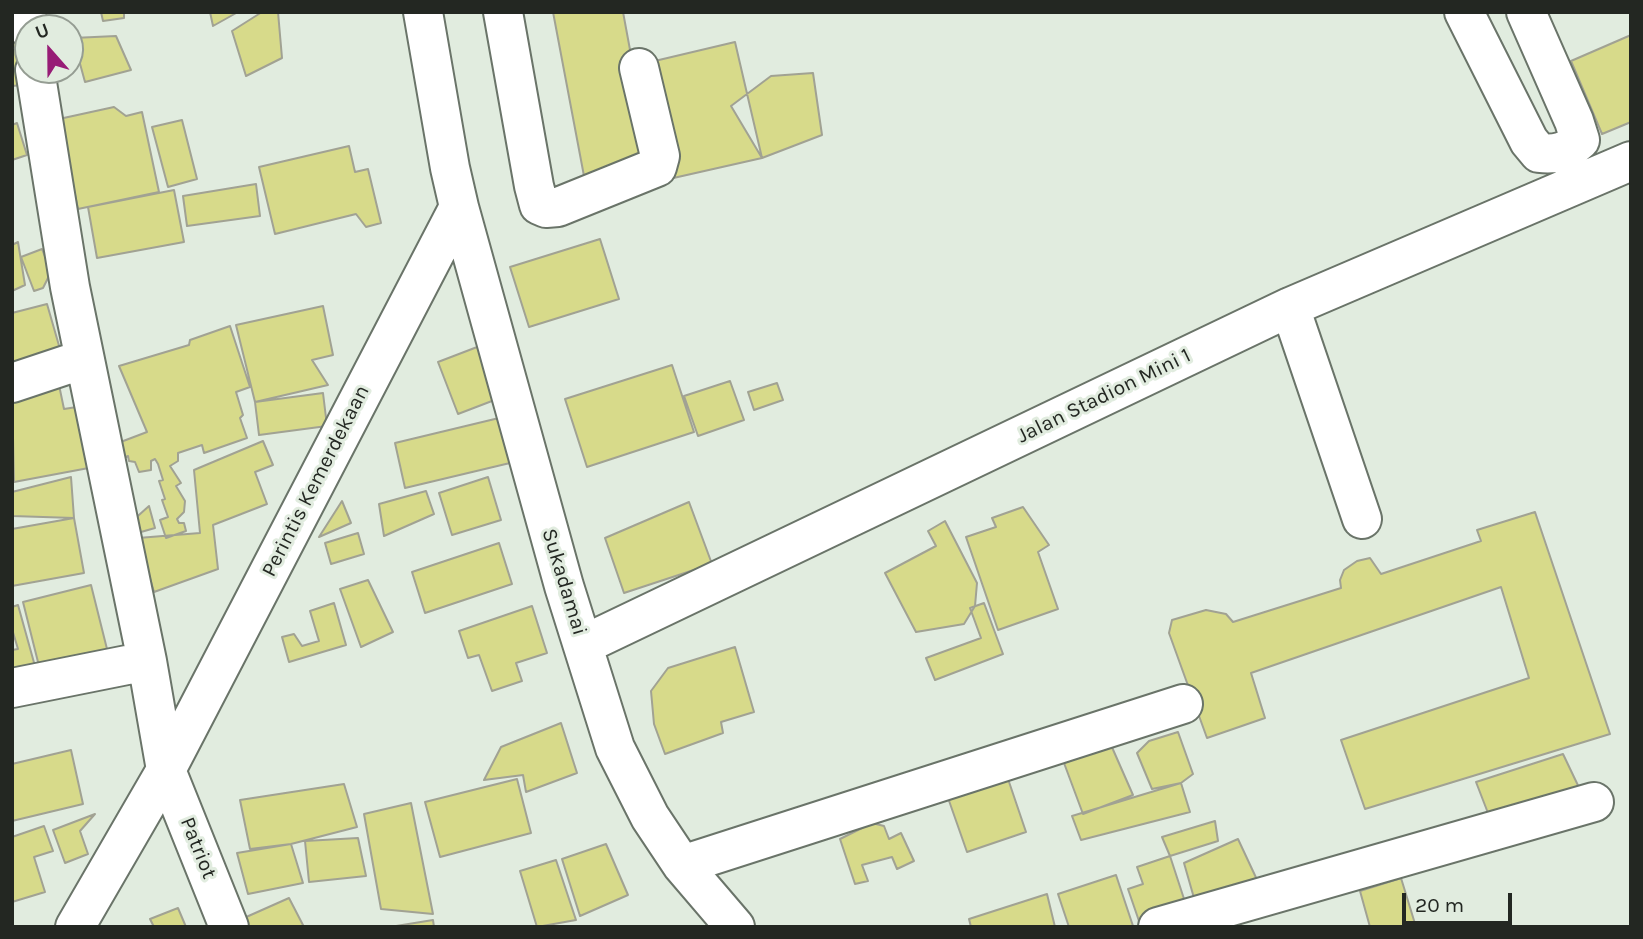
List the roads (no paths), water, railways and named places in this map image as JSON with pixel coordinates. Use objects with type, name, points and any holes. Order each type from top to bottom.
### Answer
[{"type":"street","points":[[423,12],[459,206]]},
{"type":"street","points":[[503,12],[534,186],[539,205],[546,208],[558,207],[657,167],[660,156],[639,68]]},
{"type":"street","points":[[1464,12],[1529,141],[1539,153],[1564,152],[1580,140]]},
{"type":"street","points":[[1526,12],[1580,140],[1630,161]]},
{"type":"street","name":"Patriot","points":[[37,84],[84,359],[147,661],[166,770],[229,927]]},
{"type":"street","name":"Jalan Stadion Mini 1","points":[[583,645],[1290,307],[1630,161]]},
{"type":"street","name":"Sukadamai","points":[[459,206],[565,586],[615,748],[650,817],[682,865],[735,927]]},
{"type":"street","name":"Perintis Kemerdekaan","points":[[75,927],[166,770],[459,206]]},
{"type":"street","points":[[1290,307],[1362,519]]},
{"type":"street","points":[[12,383],[84,359]]},
{"type":"street","points":[[12,688],[147,661]]},
{"type":"street","points":[[682,865],[1183,704]]},
{"type":"street","points":[[1158,927],[1594,802]]}]
